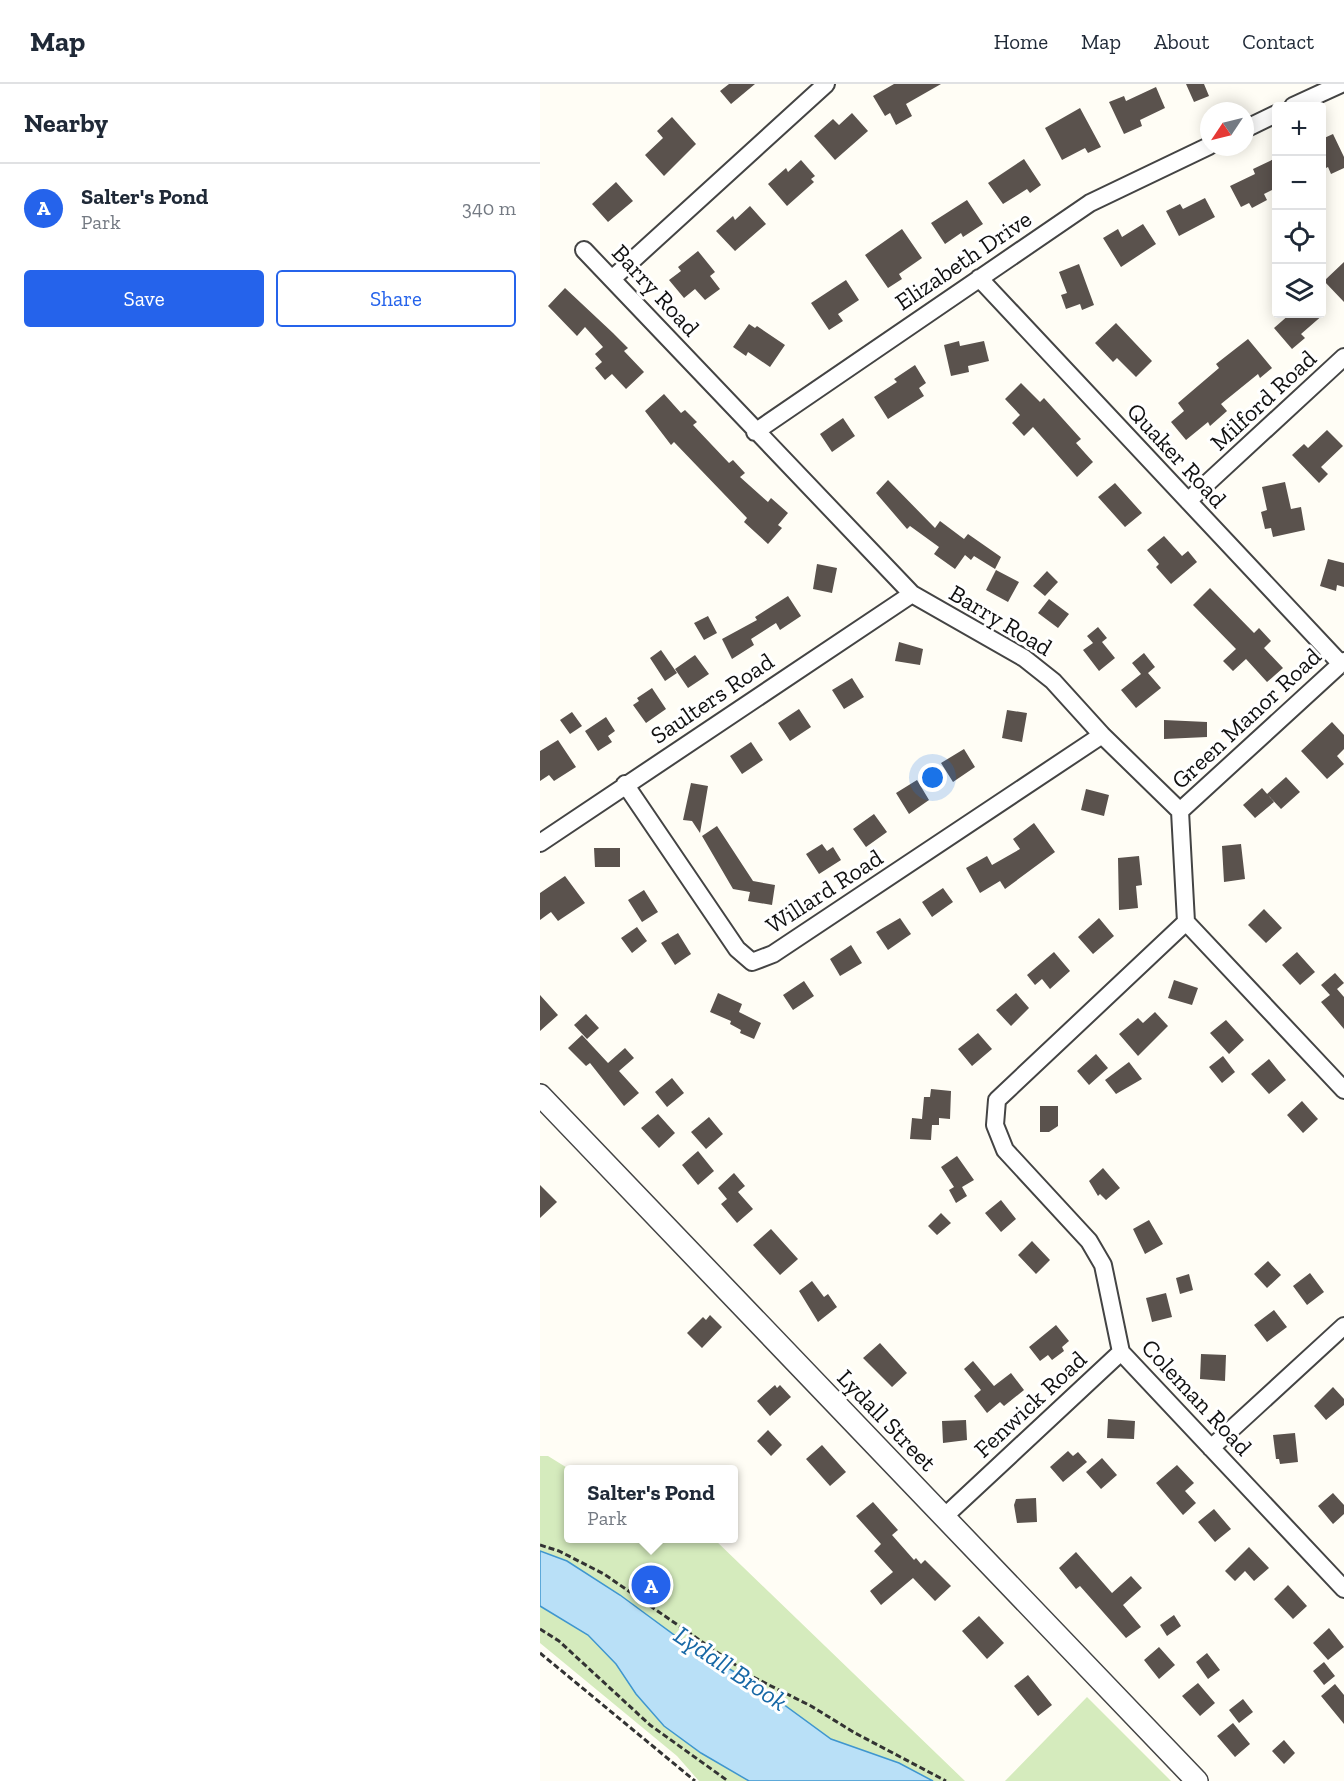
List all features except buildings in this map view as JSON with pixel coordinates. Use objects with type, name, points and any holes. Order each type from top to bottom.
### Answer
[{"type":"street","points":[[613,278],[826,84]]},
{"type":"street","points":[[1302,102],[1341,84]]},
{"type":"street","points":[[1254,125],[1272,116]]},
{"type":"street","name":"Elizabeth Drive","points":[[755,432],[1090,203],[1200,150]]},
{"type":"street","name":"Barry Road","points":[[585,250],[755,432],[912,594],[1024,658],[1053,681],[1102,735],[1180,811]]},
{"type":"street","name":"Quaker Road","points":[[979,278],[1342,662]]},
{"type":"street","name":"Milford Road","points":[[1188,501],[1344,357]]},
{"type":"street","name":"Saulters Road","points":[[540,843],[912,594]]},
{"type":"street","name":"Green Manor Road","points":[[1180,811],[1342,662]]},
{"type":"street","name":"Willard Road","points":[[625,784],[737,949],[752,962],[773,954],[1102,735]]},
{"type":"street","points":[[1180,811],[1186,922],[1344,1090]]},
{"type":"street","name":"Coleman Road","points":[[1186,922],[997,1100],[995,1125],[1005,1150],[1089,1241],[1103,1265],[1121,1352],[1344,1589]]},
{"type":"street","name":"Lydall Street","points":[[540,1095],[1197,1781]]},
{"type":"street","points":[[1211,1448],[1344,1326]]},
{"type":"street","name":"Fenwick Road","points":[[945,1516],[1121,1352]]},
{"type":"path","points":[[540,1545],[559,1551],[604,1574],[753,1677],[811,1706],[855,1733],[946,1781]]},
{"type":"path","points":[[540,1629],[559,1641],[650,1725],[728,1781]]},
{"type":"path","points":[[540,1653],[550,1659],[628,1729],[695,1781]]},
{"type":"green space","points":[[540,1456],[548,1456],[564,1466],[564,1543],[718,1543],[965,1781],[699,1781],[677,1756],[540,1643]]},
{"type":"green space","points":[[1087,1697],[1171,1781],[1005,1781]]},
{"type":"water","points":[[540,1551],[567,1561],[620,1595],[688,1645],[757,1685],[831,1739],[899,1763],[933,1781],[749,1781],[701,1753],[664,1726],[636,1694],[616,1664],[588,1635],[540,1606]]},
{"type":"place","name":"Salter's Pond","points":[[651,1585]]},
{"type":"water label","name":"Lydall Brook","points":[[731,1668]]}]
